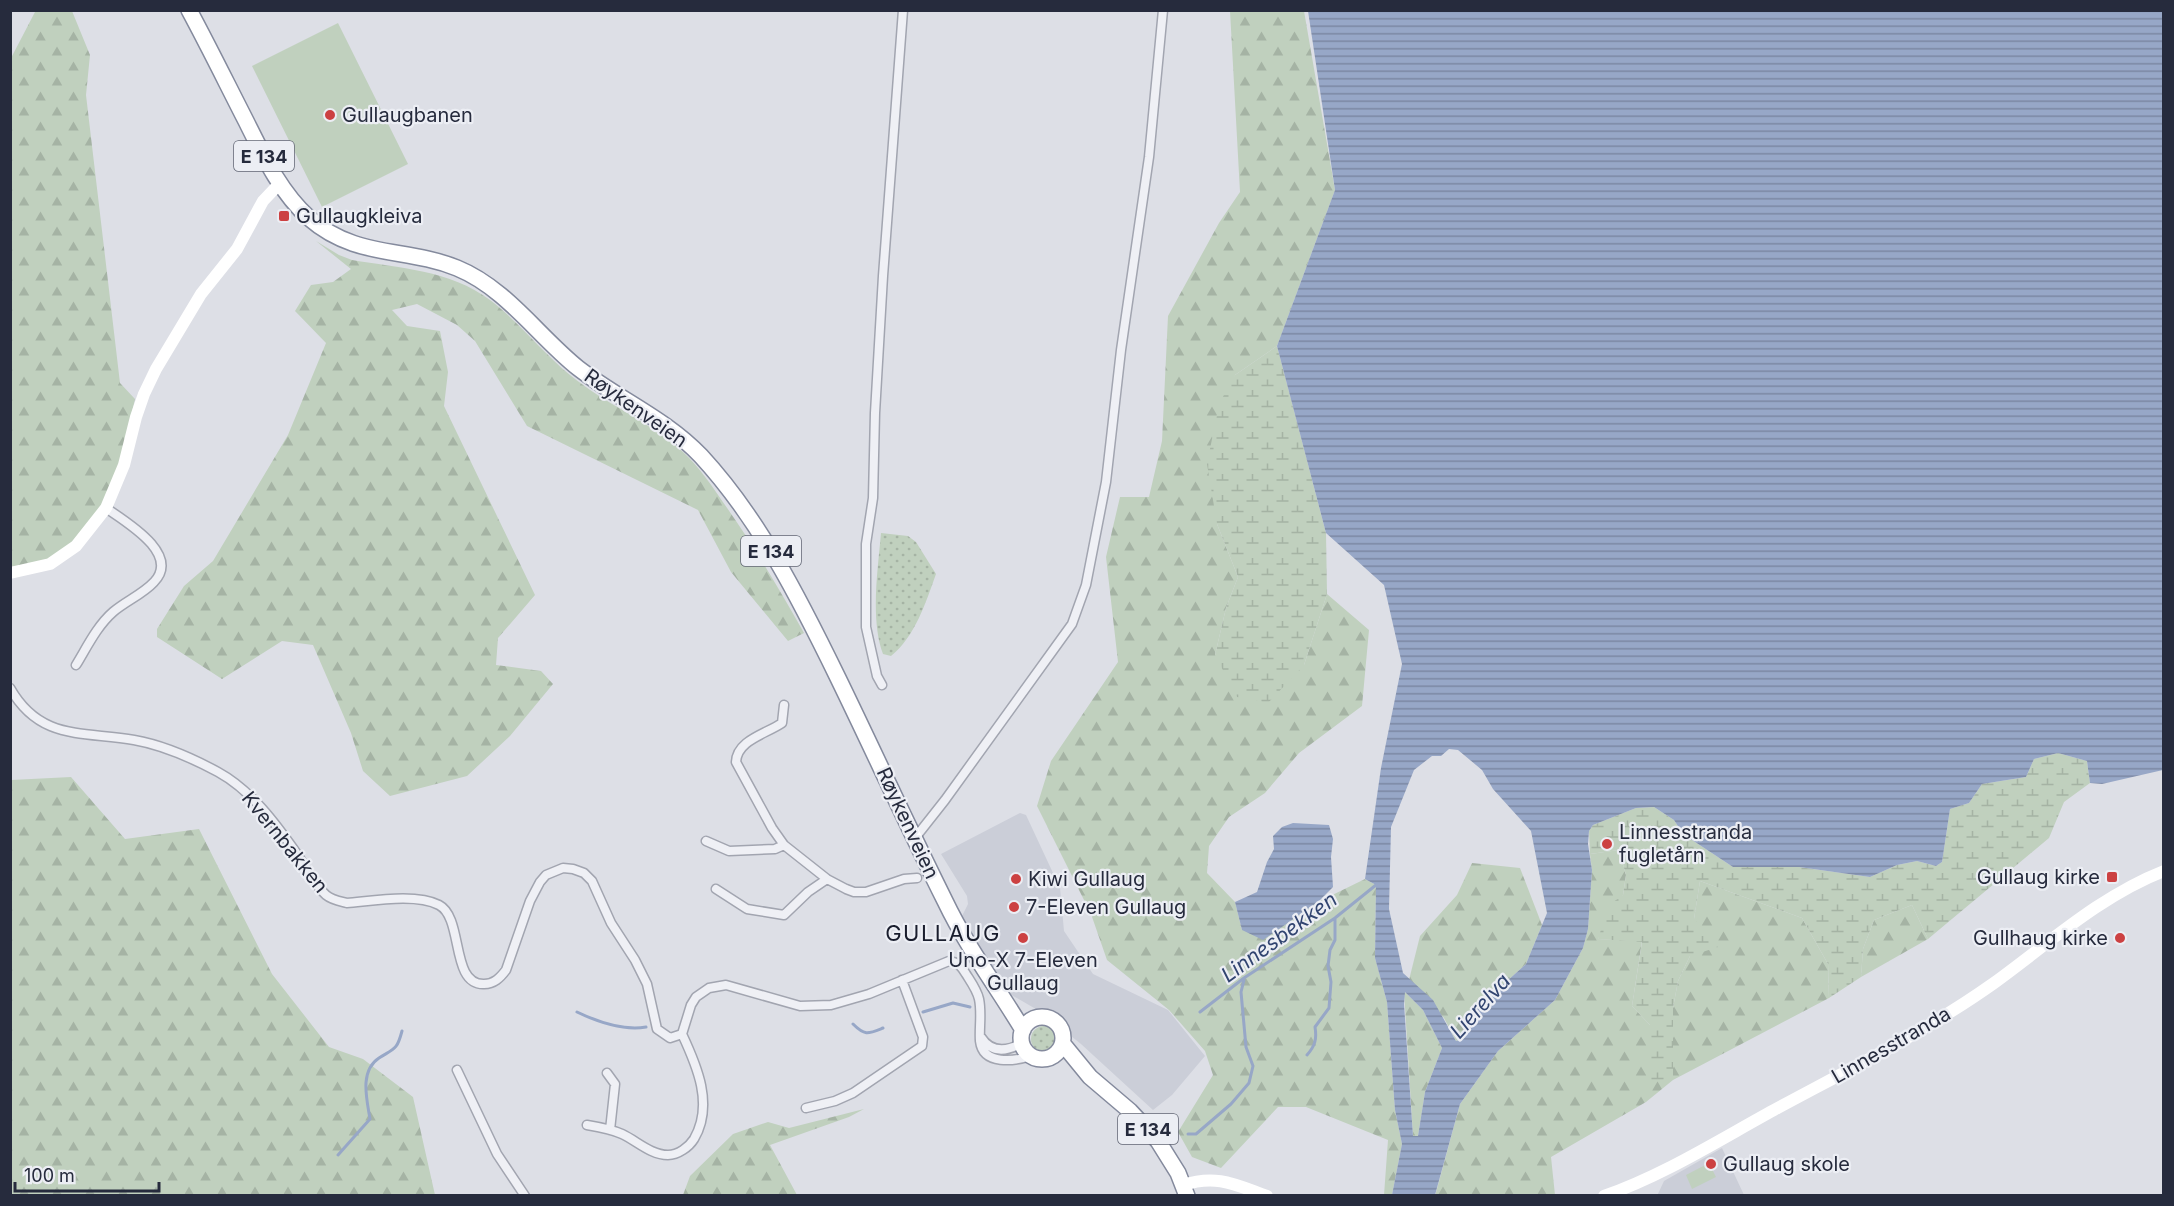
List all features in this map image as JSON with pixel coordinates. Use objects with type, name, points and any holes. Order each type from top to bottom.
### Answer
[{"type":"highway","name":"Røykenveien","points":[[189,10],[259,148],[280,183],[302,211],[318,225],[339,238],[373,250],[437,261],[457,268],[481,281],[581,370],[663,423],[699,454],[741,507],[788,580],[829,659],[962,933],[984,972],[1001,994],[1022,1037]]},
{"type":"highway","name":"Røykenveien","points":[[1001,994],[1035,1018]]},
{"type":"highway","name":"E 134","points":[[1035,1018],[1046,1017],[1057,1022],[1063,1032],[1063,1044],[1090,1077],[1148,1129],[1167,1155],[1185,1190]]},
{"type":"highway","points":[[1022,1037],[1027,1023],[1035,1018]]},
{"type":"highway","name":"E 134","points":[[1022,1037],[1025,1051],[1031,1056],[1041,1059],[1050,1058],[1090,1077]]},
{"type":"highway","points":[[1050,1058],[1063,1044]]},
{"type":"street","points":[[882,685],[871,654],[866,627],[867,544],[873,498],[875,413],[883,276],[903,10]]},
{"type":"street","points":[[915,838],[1072,624],[1086,585],[1102,504],[1111,441],[1121,350],[1149,157],[1163,10]]},
{"type":"street","points":[[10,573],[50,564],[76,546],[106,508],[124,465],[135,417],[156,369],[201,294],[237,249],[263,201],[280,183]]},
{"type":"street","points":[[75,665],[107,618],[153,583],[159,576],[162,565],[158,551],[106,508]]},
{"type":"street","name":"Kvernbakken","points":[[10,688],[32,716],[55,729],[144,742],[183,755],[220,773],[257,803],[284,835],[316,885],[336,901],[347,903],[412,899],[439,904],[451,918],[462,964],[468,977],[479,984],[490,984],[500,978],[506,970],[530,901],[546,875],[563,868],[584,873],[592,881],[611,923],[635,960],[647,984],[657,1029],[670,1038],[682,1034]]},
{"type":"street","points":[[784,705],[782,723],[744,745],[738,752],[736,762],[772,828],[784,845],[827,879],[846,889],[866,892],[904,879],[917,878]]},
{"type":"street","points":[[706,841],[729,851],[775,849],[784,845]]},
{"type":"street","name":"Linnesstranda","points":[[1604,1196],[1671,1166],[1926,1027],[1995,982],[2101,905],[2163,871]]},
{"type":"street","points":[[716,889],[747,909],[784,915],[808,892],[827,879]]},
{"type":"street","points":[[587,1125],[610,1130],[655,1152],[667,1155],[686,1149],[692,1143],[702,1123],[703,1094],[699,1075],[682,1034],[691,1005],[696,997],[709,988],[726,985],[800,1006],[821,1006],[851,1001],[945,962],[958,963],[977,994],[982,1047],[988,1055],[995,1059],[1012,1061],[1031,1056]]},
{"type":"street","points":[[806,1108],[835,1101],[853,1093],[922,1046],[923,1037],[902,980]]},
{"type":"street","points":[[981,1036],[995,1049],[1006,1050],[1022,1037]]},
{"type":"street","points":[[457,1070],[497,1154],[525,1196]]},
{"type":"street","points":[[607,1073],[615,1084],[610,1130]]},
{"type":"street","points":[[1185,1190],[1197,1181],[1218,1180],[1267,1196]]},
{"type":"shaded area","points":[[1020,813],[1026,815],[1060,888],[1064,931],[1093,974],[1168,1010],[1205,1056],[1172,1095],[1153,1110],[1081,1044],[1041,1012],[1008,993],[977,946],[962,916],[968,904],[967,896],[941,854]]},
{"type":"shaded area","name":"Gullaug skole","points":[[1722,1148],[1744,1195],[1657,1196],[1664,1181]]},
{"type":"green space","points":[[72,11],[90,55],[86,95],[120,383],[135,399],[121,461],[103,504],[73,542],[46,561],[10,567],[10,60],[35,12]]},
{"type":"green space","points":[[1230,11],[1304,11],[1335,190],[1277,346],[1235,375],[1217,524],[1238,577],[1226,608],[1215,655],[1304,665],[1327,594],[1369,630],[1362,706],[1299,753],[1265,793],[1229,817],[1209,846],[1207,873],[1235,902],[1242,930],[1318,902],[1365,879],[1376,885],[1375,958],[1387,1002],[1395,1110],[1402,1144],[1392,1195],[1384,1195],[1388,1140],[1306,1107],[1278,1107],[1221,1168],[1192,1157],[1178,1132],[1213,1075],[1205,1051],[1169,1010],[1107,960],[1091,914],[1037,806],[1051,761],[1118,662],[1106,557],[1120,497],[1149,497],[1162,441],[1168,316],[1219,223],[1240,192]]},
{"type":"green space","name":"Gullaugbanen","points":[[338,23],[408,164],[322,207],[252,66]]},
{"type":"green space","points":[[316,241],[352,260],[441,276],[475,290],[501,309],[570,375],[670,441],[706,477],[736,520],[804,633],[788,641],[731,572],[698,510],[527,426],[475,341],[457,325],[417,304],[392,310],[407,326],[440,331],[448,372],[444,406],[535,595],[498,638],[496,665],[541,671],[553,684],[510,736],[467,776],[390,796],[363,771],[351,733],[313,645],[282,641],[222,679],[157,637],[157,629],[184,586],[213,561],[288,435],[326,343],[295,311],[311,285],[333,282],[351,269]]},
{"type":"green space","points":[[1277,346],[1326,533],[1327,594],[1304,665],[1268,703],[1237,697],[1215,655],[1226,608],[1238,577],[1217,524],[1207,464],[1219,404],[1235,375]]},
{"type":"green space","points":[[881,533],[908,536],[916,542],[936,574],[913,629],[891,656],[883,654],[877,625],[876,594]]},
{"type":"green space","points":[[2058,753],[2087,761],[2090,783],[2064,802],[2049,838],[1928,939],[1912,905],[1874,920],[1863,949],[1861,977],[1829,998],[1828,964],[1802,918],[1700,881],[1694,919],[1718,947],[1690,956],[1678,981],[1673,1008],[1673,1080],[1650,1080],[1650,1025],[1632,1006],[1642,942],[1598,939],[1609,905],[1623,895],[1626,875],[1619,850],[1590,854],[1589,831],[1593,825],[1636,808],[1654,807],[1674,820],[1683,834],[1733,867],[1799,867],[1870,877],[1897,865],[1917,861],[1936,866],[1942,862],[1950,809],[1969,803],[1982,784],[2026,777],[2034,759]]},
{"type":"green space","points":[[71,777],[125,839],[199,829],[272,974],[329,1047],[363,1059],[413,1097],[435,1195],[11,1195],[11,780]]},
{"type":"green space","points":[[1619,850],[1626,875],[1623,895],[1598,939],[1642,941],[1632,1006],[1650,1025],[1650,1080],[1673,1008],[1678,981],[1690,956],[1700,881],[1802,918],[1828,964],[1829,998],[1673,1080],[1646,1102],[1551,1157],[1555,1195],[1435,1196],[1460,1104],[1498,1051],[1555,1000],[1583,948],[1588,929],[1592,870],[1590,854]]},
{"type":"green space","points":[[1472,863],[1520,868],[1542,925],[1526,964],[1467,1017],[1464,1032],[1460,1040],[1456,1041],[1444,1018],[1409,980],[1420,936],[1457,895]]},
{"type":"green space","points":[[1912,905],[1928,939],[1861,977],[1863,949],[1874,920]]},
{"type":"green space","points":[[1404,991],[1423,1010],[1442,1048],[1425,1092],[1418,1136],[1413,1136]]},
{"type":"green space","points":[[1044,1026],[1053,1030],[1057,1039],[1053,1048],[1044,1052],[1035,1048],[1031,1039],[1035,1030]]},
{"type":"green space","points":[[864,1109],[849,1117],[770,1145],[797,1195],[683,1195],[690,1176],[733,1134],[768,1122],[789,1128]]},
{"type":"green space","points":[[1709,1163],[1716,1177],[1692,1189],[1686,1175]]},
{"type":"water","name":"Lierelva","points":[[1308,11],[2163,11],[2163,770],[2102,784],[2090,783],[2087,761],[2058,753],[2034,759],[2026,777],[1982,784],[1969,803],[1950,809],[1942,862],[1936,866],[1917,861],[1897,865],[1870,877],[1799,867],[1733,867],[1683,834],[1674,820],[1654,807],[1636,808],[1593,825],[1589,831],[1588,844],[1592,870],[1588,929],[1583,948],[1555,1000],[1498,1051],[1460,1104],[1435,1195],[1392,1195],[1402,1144],[1395,1110],[1387,1002],[1375,958],[1376,885],[1365,879],[1381,768],[1402,664],[1384,585],[1326,533],[1277,346],[1335,190]],"holes":[[[1449,749],[1458,750],[1482,770],[1493,789],[1531,831],[1547,913],[1526,964],[1467,1017],[1464,1032],[1460,1040],[1456,1041],[1433,1000],[1403,973],[1389,909],[1391,827],[1414,770],[1432,756],[1441,756]],[[1405,992],[1423,1010],[1442,1048],[1425,1092],[1418,1136],[1413,1136]]]},
{"type":"water","points":[[1293,823],[1329,825],[1333,839],[1331,857],[1333,887],[1318,902],[1263,940],[1242,930],[1235,902],[1257,892],[1274,849],[1273,836],[1282,827]]},
{"type":"waterway","name":"Linnesbekken","points":[[1200,1012],[1244,978],[1335,918],[1376,885]]},
{"type":"waterway","points":[[1307,1055],[1315,1042],[1315,1027],[1329,1008],[1331,982],[1328,966],[1330,950],[1335,940],[1335,919]]},
{"type":"waterway","points":[[1188,1134],[1196,1134],[1231,1104],[1249,1083],[1253,1066],[1246,1047],[1241,992],[1244,980]]},
{"type":"waterway","name":"Linnesbekken","points":[[923,1012],[953,1003],[970,1007]]},
{"type":"waterway","name":"Linnesbekken","points":[[577,1012],[611,1025],[628,1028],[646,1027]]},
{"type":"waterway","name":"Linnesbekken","points":[[853,1024],[867,1033],[883,1028]]},
{"type":"waterway","name":"Linnesbekken","points":[[338,1155],[370,1119],[366,1095],[369,1070],[379,1058],[395,1048],[402,1031]]},
{"type":"place","name":"Gullaugbanen","points":[[330,115]]},
{"type":"place","name":"Gullaugkleiva","points":[[284,216]]},
{"type":"place","name":"Linnesstranda fugletårn","points":[[1607,844]]},
{"type":"place","name":"Gullaug kirke","points":[[2112,877]]},
{"type":"place","name":"Kiwi Gullaug","points":[[1016,879]]},
{"type":"place","name":"7-Eleven Gullaug","points":[[1014,907]]},
{"type":"place","name":"Uno-X 7-Eleven Gullaug","points":[[1023,938]]},
{"type":"place","name":"Gullhaug kirke","points":[[2120,938]]},
{"type":"place","name":"Gullaug skole","points":[[1711,1164]]},
{"type":"district","name":"GULLAUG","points":[[943,933]]}]
